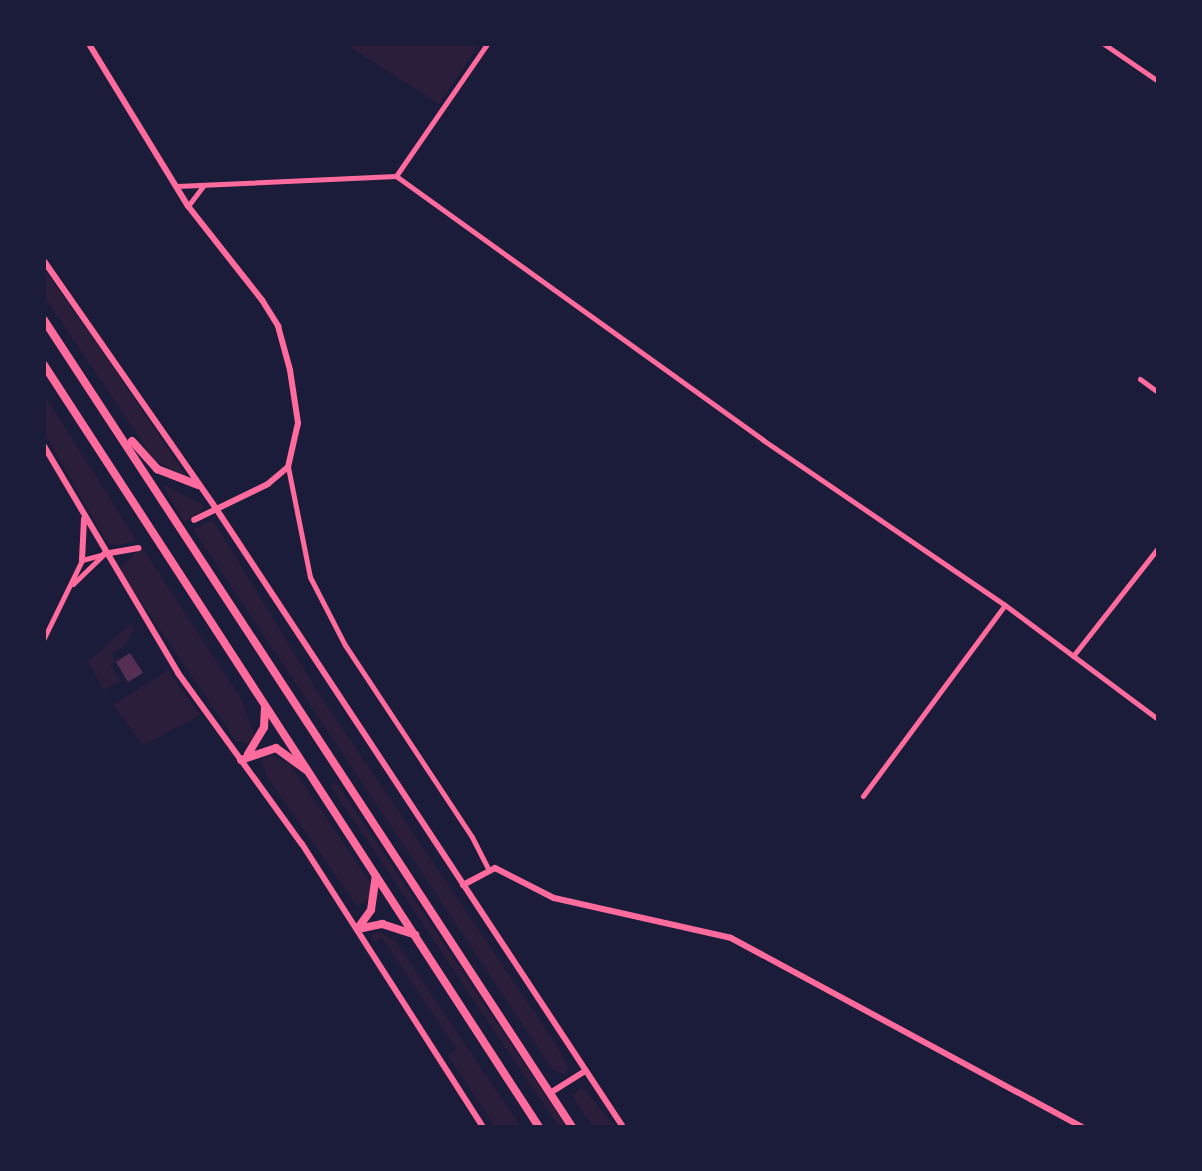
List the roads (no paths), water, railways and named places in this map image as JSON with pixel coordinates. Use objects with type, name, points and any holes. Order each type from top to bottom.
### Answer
[{"type":"highway","points":[[44,320],[572,1127]]},
{"type":"highway","points":[[45,367],[324,791],[539,1127]]},
{"type":"highway","points":[[99,400],[153,466],[198,485]]},
{"type":"highway","points":[[241,760],[260,739],[264,701]]},
{"type":"highway","points":[[241,760],[276,748],[295,759],[324,791]]},
{"type":"highway","points":[[358,929],[371,910],[376,876]]},
{"type":"highway","points":[[358,929],[382,924],[415,935]]},
{"type":"street","points":[[89,44],[188,206],[278,326],[298,423],[288,467],[310,577],[345,645],[472,837],[488,869],[554,898],[667,920],[756,949],[1082,1127]]},
{"type":"street","points":[[396,176],[487,44]]},
{"type":"street","points":[[1104,44],[1158,81]]},
{"type":"street","points":[[177,186],[396,176],[763,440],[1005,605],[1158,719]]},
{"type":"street","points":[[188,206],[204,185]]},
{"type":"street","points":[[44,261],[217,510],[623,1127]]},
{"type":"street","points":[[1140,379],[1158,392]]},
{"type":"street","points":[[44,446],[83,511],[104,554],[178,673],[358,929],[483,1127]]},
{"type":"street","points":[[194,520],[268,484],[288,467]]},
{"type":"street","points":[[44,638],[82,560],[83,511]]},
{"type":"street","points":[[82,560],[138,548]]},
{"type":"street","points":[[1073,656],[1158,548]]},
{"type":"street","points":[[70,587],[104,554]]},
{"type":"street","points":[[863,796],[1005,605]]},
{"type":"street","points":[[463,885],[488,869]]},
{"type":"street","points":[[550,1093],[584,1072]]}]
